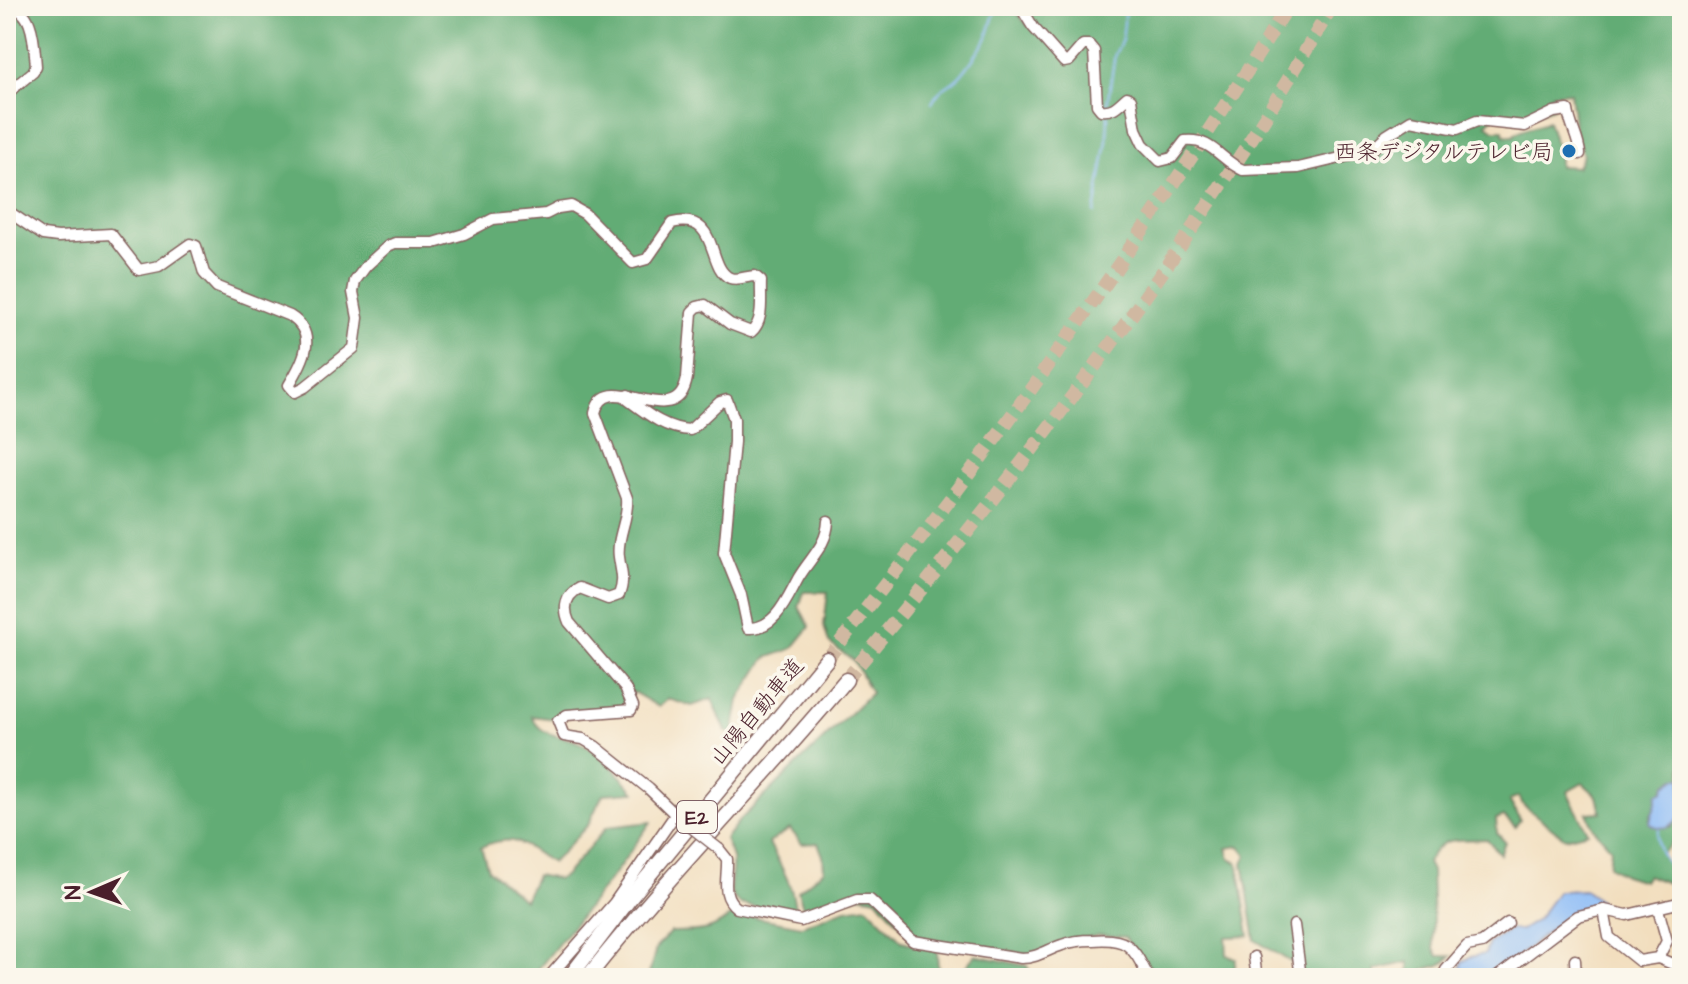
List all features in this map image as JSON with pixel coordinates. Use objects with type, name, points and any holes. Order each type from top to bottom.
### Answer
[{"type":"highway","name":"山陽自動車道","points":[[569,978],[631,897],[827,659]]},
{"type":"highway","name":"E2","points":[[587,978],[846,680]]},
{"type":"street","points":[[6,8],[16,6],[29,19],[36,66],[6,94]]},
{"type":"street","points":[[1020,6],[1033,27],[1064,62],[1069,61],[1083,45],[1089,45],[1094,51],[1097,105],[1101,110],[1113,110],[1127,97],[1131,99],[1143,144],[1160,161],[1172,158],[1185,141],[1192,140],[1215,149],[1243,170],[1298,168],[1370,151],[1387,135],[1411,120],[1457,129],[1477,121],[1525,126],[1554,112],[1568,110],[1580,154]]},
{"type":"street","points":[[6,210],[43,235],[111,234],[139,270],[159,266],[190,244],[196,246],[204,273],[217,287],[300,322],[306,334],[303,362],[289,385],[295,392],[354,348],[358,318],[353,292],[355,281],[366,266],[395,243],[434,243],[464,234],[493,219],[546,214],[571,206],[585,214],[633,263],[647,259],[672,223],[680,221],[697,226],[710,240],[723,273],[736,279],[755,276],[761,281],[758,326],[751,332],[744,331],[705,305],[697,307],[692,312],[685,388],[678,399],[668,404],[628,395],[602,398],[595,413],[627,498],[629,513],[619,557],[624,581],[619,595],[608,599],[595,597],[580,588],[566,600],[565,612],[569,622],[625,688],[633,706],[631,710],[561,718],[558,721],[564,736],[583,739],[595,746],[719,849],[727,859],[725,893],[729,902],[737,908],[801,921],[857,900],[870,900],[913,941],[1021,958],[1033,958],[1064,943],[1115,939],[1124,941],[1135,952],[1149,978]]},
{"type":"street","points":[[628,395],[627,399],[649,415],[682,430],[690,430],[720,402],[727,400],[734,419],[734,442],[724,553],[741,595],[748,628],[767,624],[786,602],[798,579],[816,557],[827,535],[828,521]]},
{"type":"street","points":[[548,978],[614,903],[677,816]]},
{"type":"street","points":[[1498,978],[1578,916],[1604,910],[1627,915],[1682,902]]},
{"type":"street","points":[[1658,909],[1667,941],[1658,958]]},
{"type":"street","points":[[1604,910],[1609,937],[1639,961],[1658,958],[1682,971]]},
{"type":"street","points":[[1448,978],[1446,970],[1467,946],[1482,943],[1508,923]]},
{"type":"street","points":[[1294,925],[1301,978]]},
{"type":"street","points":[[1254,957],[1257,978]]},
{"type":"street","points":[[1575,960],[1576,978]]},
{"type":"street","points":[[1669,978],[1673,975],[1676,978]]},
{"type":"green space","points":[[6,6],[987,6],[1014,9],[1027,25],[1025,6],[1682,6],[1682,639],[1678,645],[1682,658],[1682,778],[1676,778],[1666,785],[1650,817],[1650,824],[1671,827],[1682,815],[1682,833],[1661,854],[1678,879],[1680,888],[1647,875],[1643,881],[1609,866],[1611,848],[1594,829],[1587,813],[1601,812],[1597,796],[1583,783],[1567,792],[1588,832],[1565,838],[1523,805],[1519,796],[1509,800],[1520,820],[1515,827],[1504,816],[1496,819],[1497,833],[1505,842],[1500,854],[1487,839],[1451,840],[1438,847],[1427,863],[1431,871],[1434,949],[1438,956],[1451,956],[1443,964],[1410,978],[1409,962],[1375,970],[1375,978],[1304,978],[1297,966],[1255,940],[1243,863],[1247,855],[1240,846],[1227,848],[1230,859],[1238,863],[1249,936],[1226,937],[1227,955],[1236,959],[1233,978],[1151,978],[1125,937],[1098,935],[1030,955],[918,938],[908,934],[877,898],[859,895],[805,914],[798,891],[824,870],[823,856],[818,843],[802,844],[790,829],[769,843],[790,887],[795,915],[740,904],[730,889],[732,859],[725,839],[739,821],[871,693],[854,661],[829,643],[824,626],[828,592],[804,592],[799,607],[810,627],[792,649],[766,658],[739,700],[733,735],[726,731],[712,699],[692,706],[668,699],[659,707],[633,692],[626,706],[560,712],[554,719],[532,716],[546,732],[578,742],[594,751],[635,792],[603,794],[588,825],[552,863],[525,846],[502,841],[481,847],[488,870],[524,900],[536,875],[558,879],[565,875],[607,827],[651,822],[615,873],[531,978],[6,978]],"holes":[[[1570,92],[1575,134],[1583,155],[1577,167],[1559,166],[1559,147],[1548,121],[1513,136],[1504,135],[1503,130],[1494,130],[1486,124],[1497,114],[1522,118],[1553,108],[1551,94]]]},
{"type":"green space","points":[[867,906],[902,941],[937,951],[938,968],[948,978],[648,978],[656,948],[670,932],[711,928],[734,913],[802,926],[845,909]]},
{"type":"green space","points":[[975,955],[1027,966],[1033,978],[956,978]]},
{"type":"water","points":[[1676,778],[1682,778],[1682,815],[1668,827],[1650,824],[1657,794]]},
{"type":"water","points":[[1585,890],[1600,901],[1602,907],[1572,915],[1520,955],[1493,971],[1459,974],[1462,962],[1485,954],[1489,943],[1510,930],[1521,930],[1537,920],[1558,891]]},
{"type":"waterway","points":[[932,103],[938,93],[959,77],[974,58],[985,41],[999,6]]},
{"type":"waterway","points":[[1107,105],[1115,54],[1122,40],[1126,6]]},
{"type":"waterway","points":[[1095,213],[1108,115]]},
{"type":"waterway","points":[[1659,829],[1657,836],[1662,855],[1677,878],[1682,879]]},
{"type":"tunnel","points":[[827,659],[949,501],[1067,339],[1180,174],[1288,6]]},
{"type":"tunnel","points":[[846,680],[978,518],[1104,354],[1222,184],[1332,6]]},
{"type":"place","name":"西条デジタルテレビ局","points":[[1569,151]]}]
